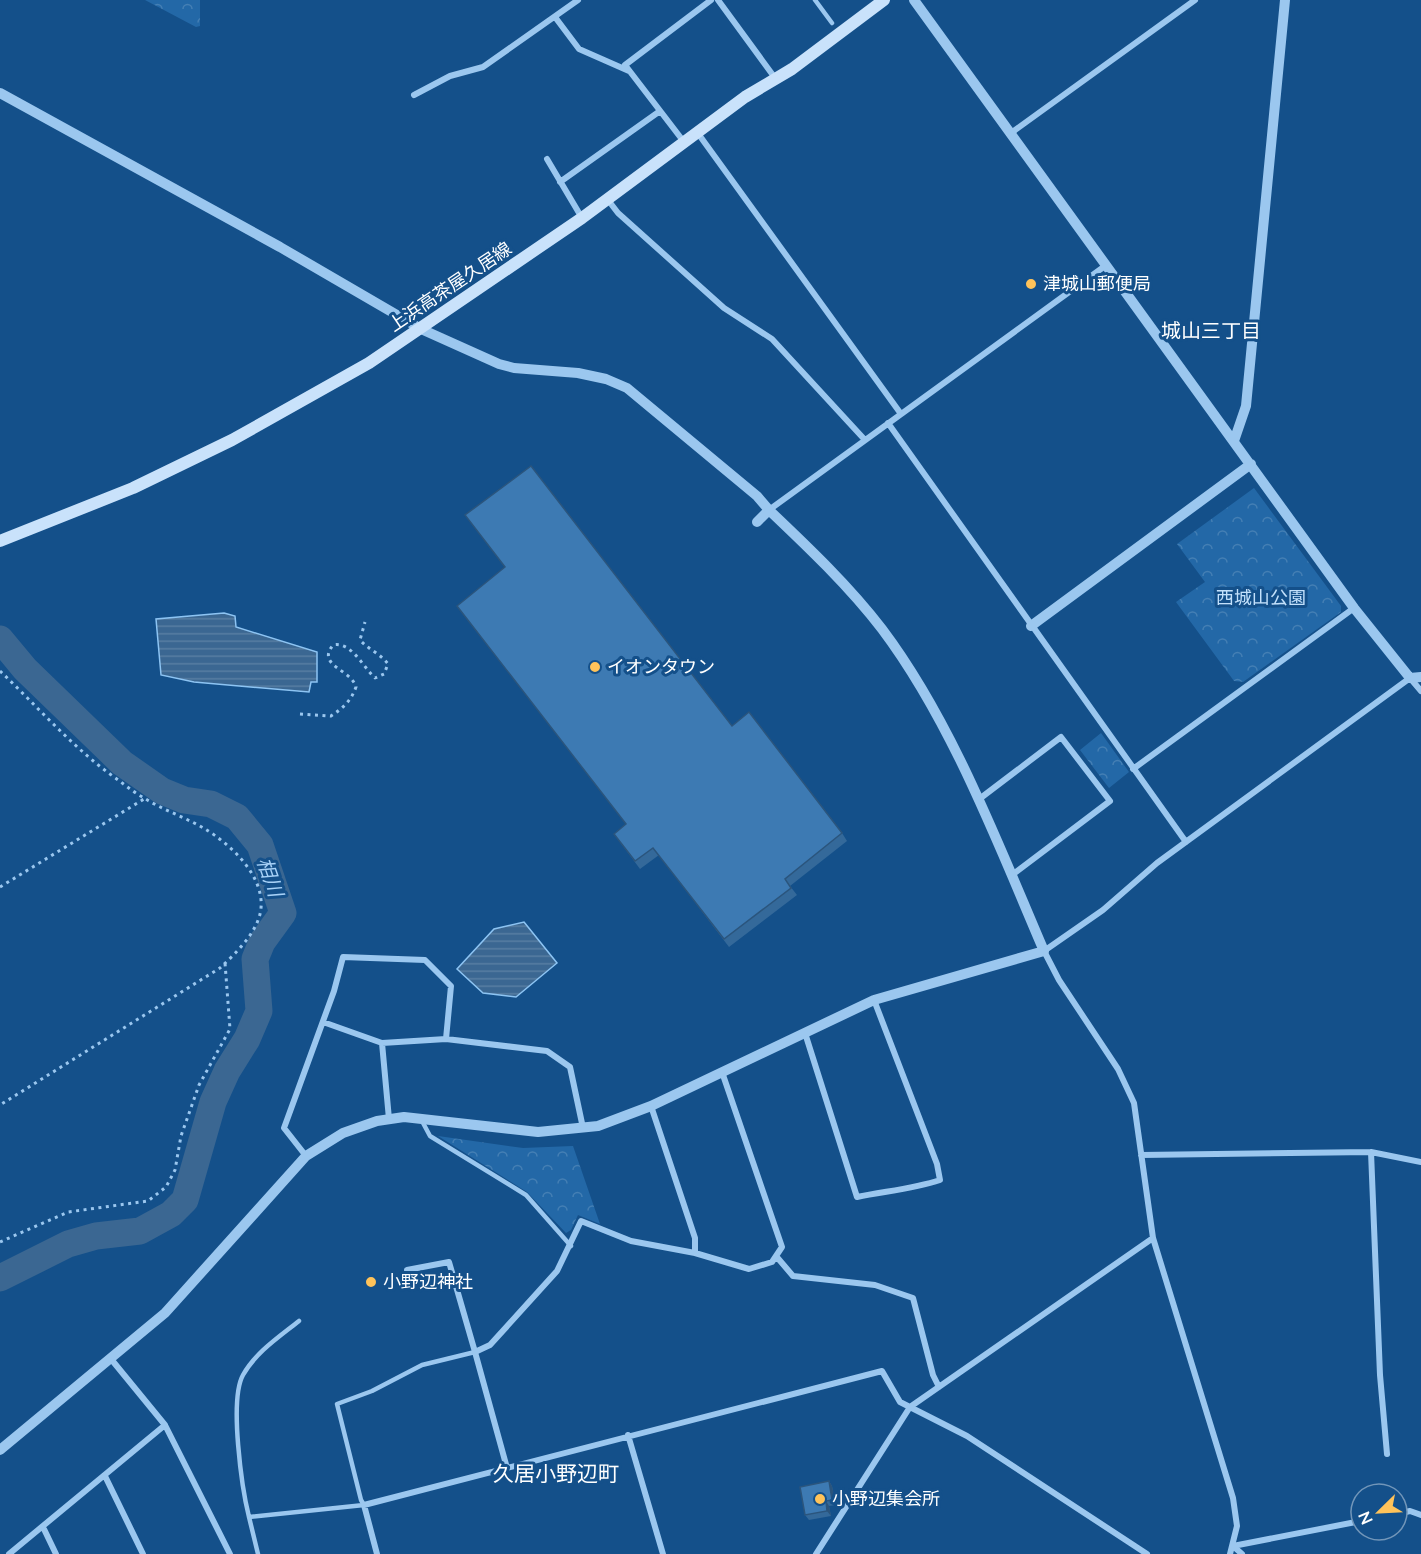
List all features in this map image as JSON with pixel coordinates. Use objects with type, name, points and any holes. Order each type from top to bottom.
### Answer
[{"type":"main road","name":"上浜高茶屋久居線","points":[[0,541],[133,488],[232,441],[369,363],[608,200],[697,132],[775,78],[792,69],[884,0]]},
{"type":"street","points":[[414,95],[450,76],[483,67],[578,0]]},
{"type":"street","points":[[684,142],[625,65],[711,0]]},
{"type":"street","points":[[718,0],[775,78]]},
{"type":"street","points":[[914,0],[1354,608],[1416,677],[1421,691]]},
{"type":"street","points":[[1011,133],[1195,0]]},
{"type":"street","points":[[1234,441],[1246,406],[1285,0]]},
{"type":"street","points":[[555,17],[579,50],[629,71]]},
{"type":"street","points":[[0,93],[280,247],[421,329],[514,369],[578,374],[606,379],[627,388],[770,510],[861,604],[883,630],[950,743],[1012,875],[1044,951],[1059,980],[1118,1069],[1137,1114],[1154,1238],[1233,1498],[1237,1526],[1230,1554]]},
{"type":"street","points":[[560,182],[660,111]]},
{"type":"street","points":[[697,132],[901,414]]},
{"type":"street","points":[[546,159],[582,218]]},
{"type":"street","points":[[608,200],[618,213],[721,306],[772,339],[865,440]]},
{"type":"street","points":[[757,522],[888,423],[1105,266]]},
{"type":"street","points":[[888,423],[1185,842]]},
{"type":"street","points":[[1031,626],[1251,464]]},
{"type":"street","points":[[1133,769],[1354,608]]},
{"type":"street","points":[[0,1449],[165,1313],[306,1156],[343,1133],[389,1119],[422,1119],[538,1132],[584,1128],[618,1120],[874,1000],[1044,951],[1103,910],[1185,842],[1416,677]]},
{"type":"street","points":[[978,800],[1061,737],[1110,801],[1012,875]]},
{"type":"street","points":[[306,1156],[284,1128],[323,1022],[343,957],[425,960],[451,986],[446,1039]]},
{"type":"street","points":[[805,1033],[857,1197],[898,1189],[909,1190],[940,1180],[937,1164],[874,1000]]},
{"type":"street","points":[[323,1022],[382,1043],[446,1039],[547,1051],[570,1067],[584,1128]]},
{"type":"street","points":[[382,1043],[389,1119]]},
{"type":"street","points":[[475,1352],[490,1345],[557,1271],[571,1246],[581,1221],[631,1241],[695,1253],[749,1269],[772,1262],[782,1247],[722,1072]]},
{"type":"street","points":[[651,1106],[694,1238],[695,1253]]},
{"type":"street","points":[[1141,1155],[1371,1152],[1421,1162]]},
{"type":"street","points":[[1371,1152],[1380,1375],[1387,1454]]},
{"type":"street","points":[[816,1554],[910,1407],[1154,1238]]},
{"type":"street","points":[[776,1256],[793,1276],[875,1285],[913,1298],[933,1375],[939,1386]]},
{"type":"street","points":[[407,1269],[449,1262],[507,1468]]},
{"type":"street","points":[[111,1359],[165,1425],[230,1554]]},
{"type":"street","points":[[377,1554],[364,1505],[882,1371],[900,1402],[967,1436],[1147,1554]]},
{"type":"street","points":[[9,1554],[165,1425]]},
{"type":"street","points":[[628,1435],[663,1554]]},
{"type":"street","points":[[105,1476],[143,1554]]},
{"type":"street","points":[[1233,1546],[1349,1523]]},
{"type":"street","points":[[43,1527],[56,1554]]},
{"type":"street","points":[[1233,1546],[1242,1554]]},
{"type":"lane","points":[[815,0],[832,23]]},
{"type":"lane","points":[[422,1119],[430,1136],[526,1195],[571,1246]]},
{"type":"lane","points":[[258,1554],[240,1470],[238,1401],[242,1377],[261,1352],[299,1321]]},
{"type":"lane","points":[[249,1517],[364,1505],[337,1404],[423,1365],[475,1352]]},
{"type":"path","points":[[300,714],[331,716],[348,702],[353,694],[356,687],[351,677],[334,667],[328,659],[327,654],[333,645],[342,644],[348,648],[375,678],[384,674],[387,664],[384,658],[370,651],[360,640],[365,622]]},
{"type":"path","points":[[0,671],[96,764],[144,799],[183,816],[221,840],[241,859],[253,877],[260,894],[261,909],[256,925],[225,963],[0,1105]]},
{"type":"path","points":[[0,887],[144,799]]},
{"type":"path","points":[[0,1242],[68,1212],[148,1201],[166,1187],[176,1170],[181,1136],[199,1085],[230,1029],[225,963]]},
{"type":"green space","points":[[145,0],[200,0],[200,26],[196,27]]},
{"type":"green space","name":"西城山公園","points":[[1254,488],[1341,606],[1341,612],[1243,682],[1234,681],[1176,602],[1205,582],[1177,544]]},
{"type":"green space","points":[[1101,733],[1129,772],[1109,788],[1080,750]]},
{"type":"green space","points":[[438,1136],[523,1148],[573,1146],[600,1224],[578,1215],[571,1230],[566,1233],[527,1192]]},
{"type":"shaded area","points":[[224,613],[235,616],[236,627],[317,652],[317,682],[311,682],[309,692],[194,682],[161,675],[156,619]]},
{"type":"shaded area","points":[[524,922],[557,963],[516,997],[483,993],[457,969],[494,929]]},
{"type":"building","name":"イオンタウン","points":[[531,466],[732,726],[749,712],[842,833],[785,879],[791,888],[724,939],[653,848],[635,861],[614,834],[626,824],[457,606],[505,567],[465,515]]},
{"type":"building","points":[[371,1276],[372,1282],[367,1283],[366,1277]]},
{"type":"building","name":"小野辺集会所","points":[[829,1481],[832,1500],[826,1501],[827,1511],[805,1515],[800,1487]]},
{"type":"waterway","name":"相川","points":[[0,639],[25,669],[122,763],[162,791],[184,800],[211,804],[237,817],[260,845],[283,913],[262,942],[255,959],[259,1011],[247,1039],[227,1071],[213,1102],[185,1200],[171,1214],[140,1231],[96,1236],[68,1244],[0,1278]]},
{"type":"place","name":"津城山郵便局","points":[[1031,284]]},
{"type":"place","name":"イオンタウン","points":[[595,667]]},
{"type":"place","name":"小野辺神社","points":[[371,1282]]},
{"type":"place","name":"小野辺集会所","points":[[820,1499]]},
{"type":"district","name":"城山三丁目","points":[[1211,331]]},
{"type":"district","name":"久居小野辺町","points":[[556,1474]]}]
